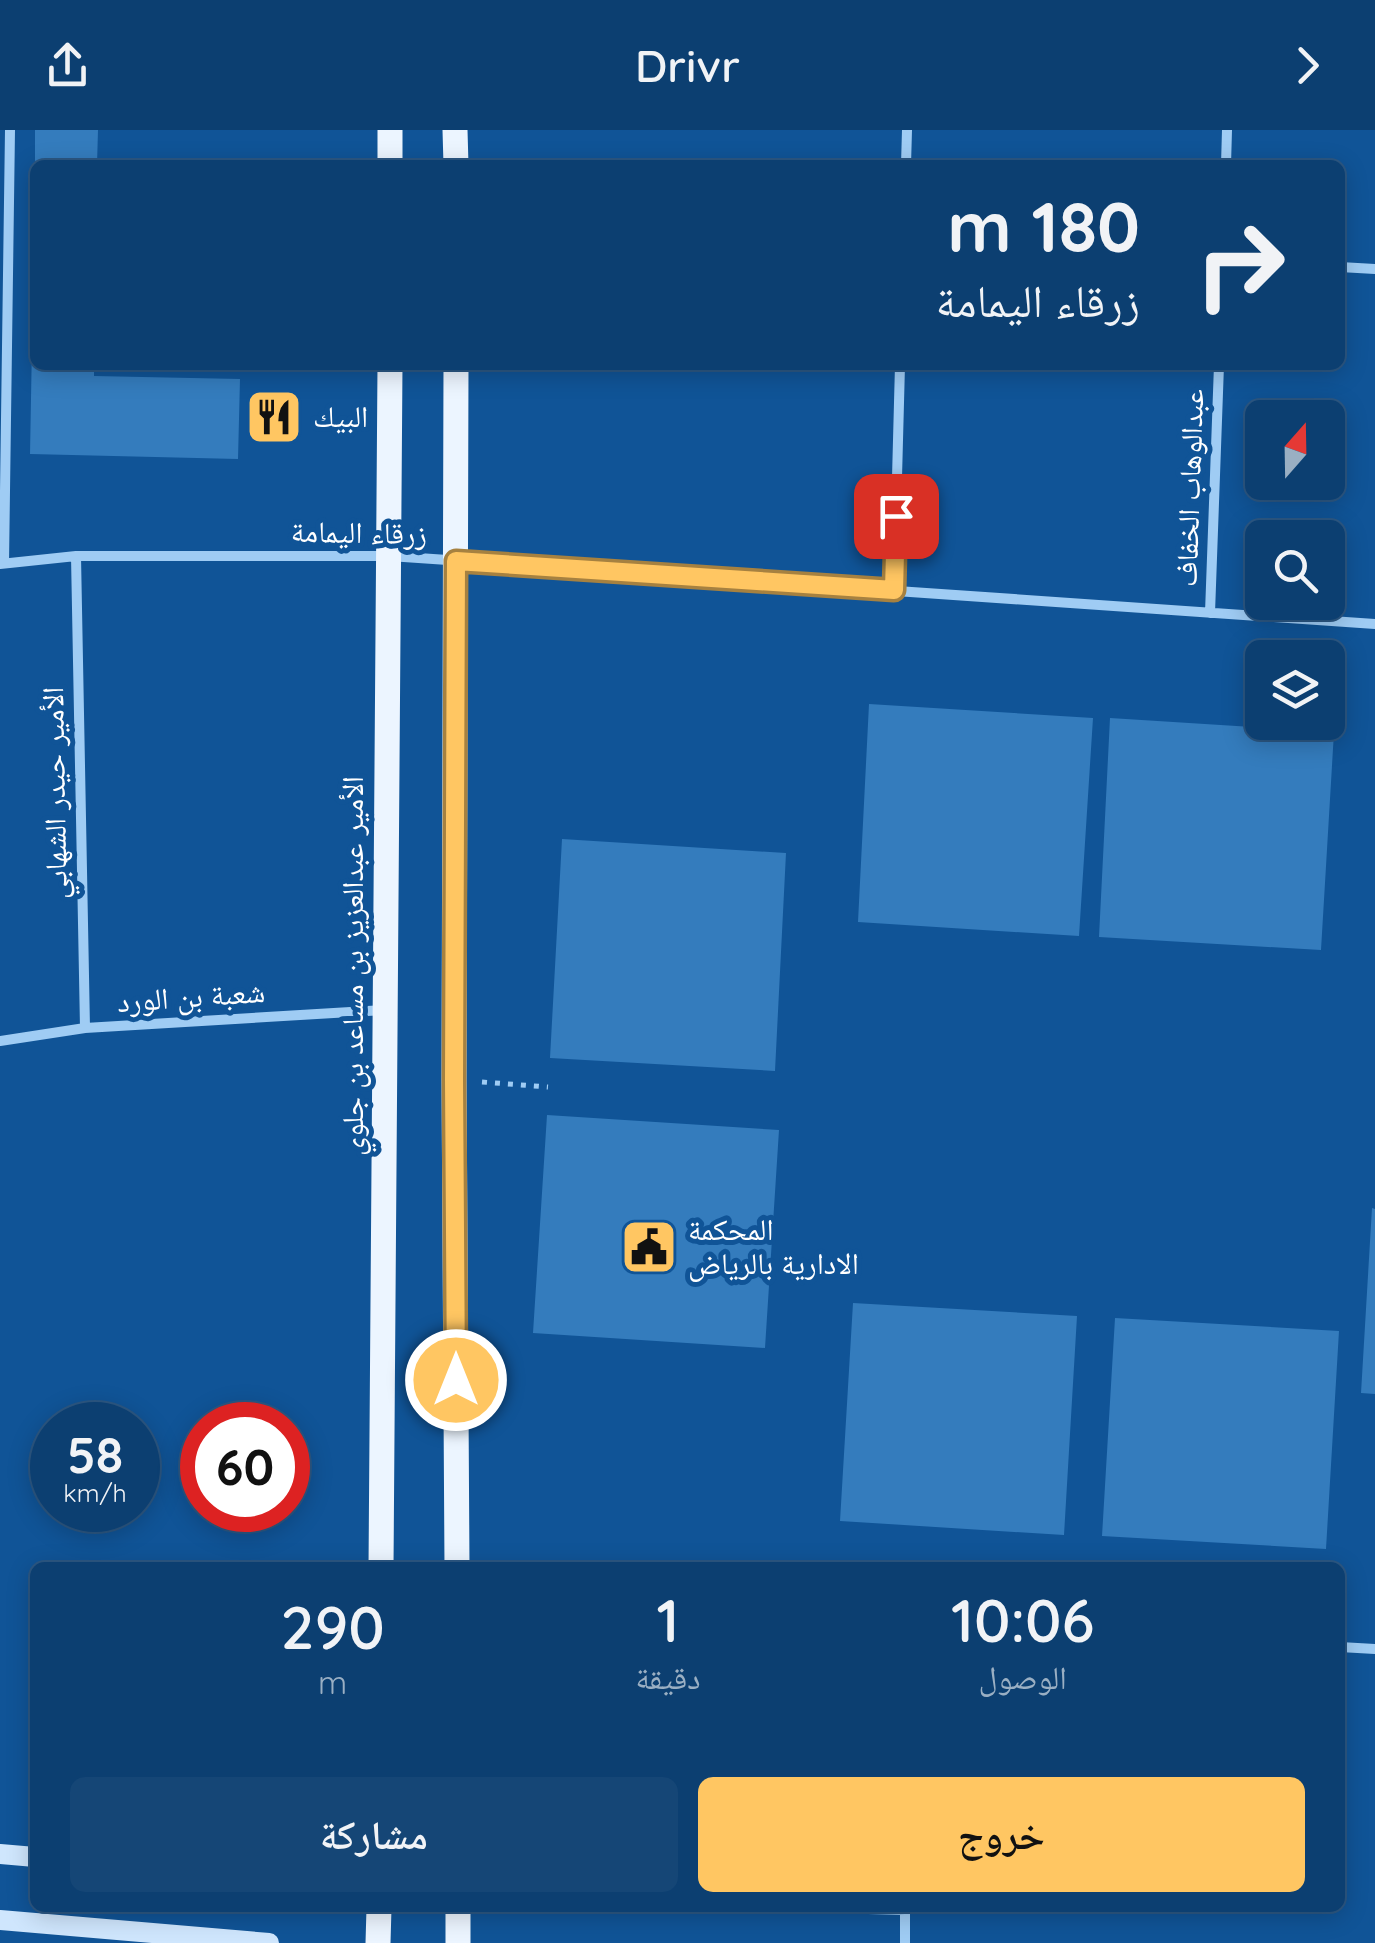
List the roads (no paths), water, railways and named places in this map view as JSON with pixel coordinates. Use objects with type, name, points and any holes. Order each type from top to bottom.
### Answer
[{"type":"main road","points":[[390,130],[390,160]]},
{"type":"main road","points":[[456,130],[456,160]]},
{"type":"main road","name":"الأمير عبدالعزيز بن مساعد بن جلوي","points":[[381,1562],[390,370]]},
{"type":"main road","points":[[456,370],[457,1562]]},
{"type":"main road","points":[[378,1943],[379,1912]]},
{"type":"main road","points":[[458,1912],[458,1943]]},
{"type":"street","points":[[2,564],[4,263],[10,130]]},
{"type":"street","points":[[906,160],[907,130]]},
{"type":"street","points":[[1226,160],[1227,130]]},
{"type":"street","points":[[1345,267],[1375,269]]},
{"type":"street","points":[[894,590],[900,370]]},
{"type":"street","name":"عبدالوهاب الخفاف","points":[[1210,612],[1219,370]]},
{"type":"street","name":"زرقاء اليمامة","points":[[2,564],[76,556],[390,556],[1375,624]]},
{"type":"street","name":"الأمير حيدر الشهابي","points":[[76,556],[84,1028]]},
{"type":"street","name":"شعبة بن الورد","points":[[0,1041],[84,1028],[385,1010]]},
{"type":"street","points":[[1345,1647],[1375,1649]]},
{"type":"street","points":[[0,1854],[30,1857]]},
{"type":"street","points":[[905,1912],[905,1943]]},
{"type":"street","points":[[0,1920],[104,1936],[269,1943]]},
{"type":"place","name":"البيك","points":[[274,417]]},
{"type":"place","name":"المحكمة الادارية بالرياض","points":[[649,1247]]}]
